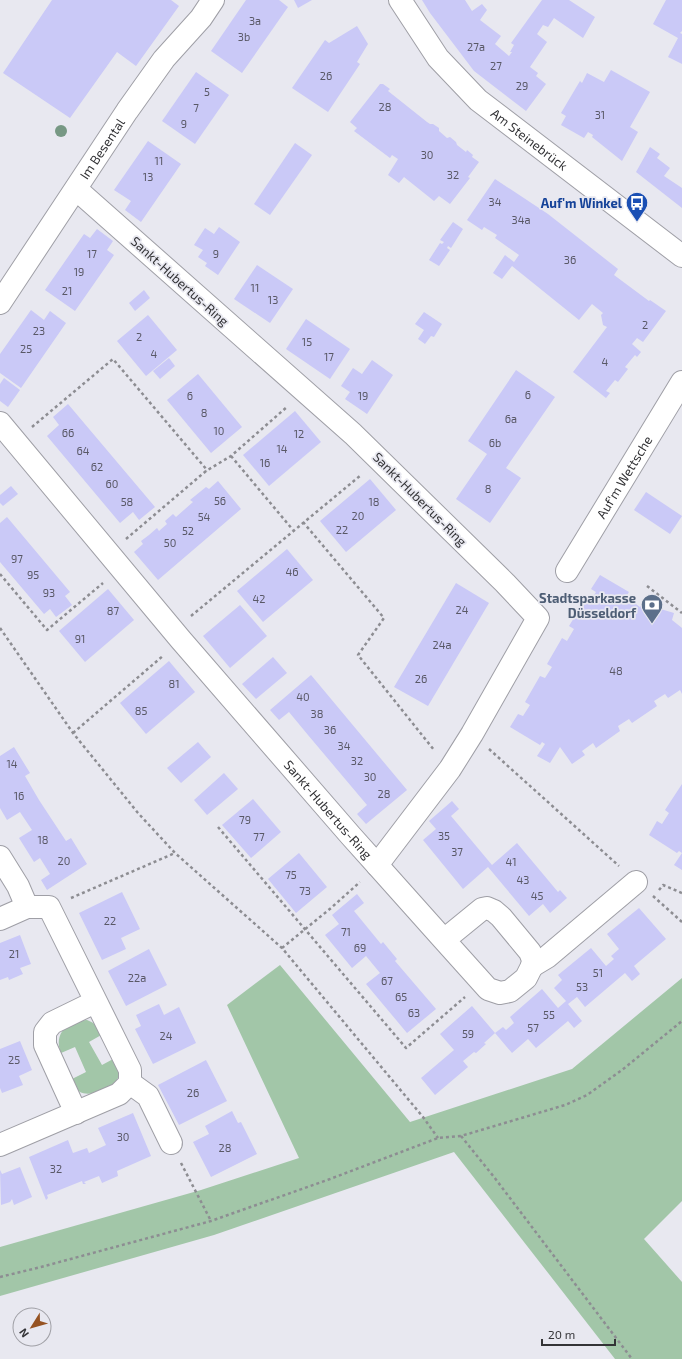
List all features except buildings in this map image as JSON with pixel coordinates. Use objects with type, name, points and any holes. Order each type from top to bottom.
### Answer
[{"type":"street","name":"Im Besental","points":[[0,303],[127,110],[164,59],[201,18],[213,0]]},
{"type":"street","name":"Am Steinebrück","points":[[400,0],[438,58],[478,100],[682,256]]},
{"type":"street","name":"Sankt-Hubertus-Ring","points":[[76,189],[380,459],[505,583],[538,618],[472,734],[450,769],[377,865]]},
{"type":"street","name":"Auf'm Wettsche","points":[[567,571],[682,382]]},
{"type":"street","name":"Sankt-Hubertus-Ring","points":[[0,423],[115,561],[346,831],[488,989],[500,993],[510,991],[526,978],[532,966],[547,957],[636,882]]},
{"type":"street","points":[[0,857],[18,886],[27,907]]},
{"type":"street","points":[[0,919],[27,907],[49,907],[130,1070],[130,1083],[119,1094],[0,1145]]},
{"type":"street","points":[[444,940],[482,909],[487,908],[494,911],[501,917],[530,952],[533,960],[532,966]]},
{"type":"street","points":[[76,1113],[45,1045],[45,1032],[52,1023],[95,1002]]},
{"type":"street","points":[[130,1083],[148,1096],[171,1143]]},
{"type":"path","points":[[15,441],[113,359],[207,470],[206,471]]},
{"type":"path","points":[[0,574],[47,630],[206,471],[231,456],[305,392]]},
{"type":"path","points":[[231,456],[293,530]]},
{"type":"path","points":[[73,733],[293,530],[380,459]]},
{"type":"path","points":[[303,522],[384,618],[358,654],[450,769]]},
{"type":"path","points":[[647,586],[682,613]]},
{"type":"path","points":[[0,628],[73,733],[138,813],[175,853],[282,948],[423,1117],[438,1138]]},
{"type":"path","points":[[472,734],[682,922]]},
{"type":"path","points":[[218,827],[304,930],[406,1048],[482,983]]},
{"type":"path","points":[[49,907],[175,853]]},
{"type":"path","points":[[282,948],[355,887],[377,865]]},
{"type":"path","points":[[654,897],[664,885],[682,893]]},
{"type":"path","points":[[0,1277],[211,1221],[330,1179],[438,1138],[461,1136],[565,1105],[587,1095],[622,1070],[682,1021]]},
{"type":"path","points":[[461,1136],[494,1177],[632,1359]]},
{"type":"path","points":[[171,1143],[211,1221]]},
{"type":"green space","points":[[280,965],[410,1122],[572,1069],[682,978],[682,1201],[644,1239],[682,1282],[682,1359],[615,1359],[454,1152],[214,1235],[0,1296],[0,1247],[201,1190],[299,1158],[227,1005]]},
{"type":"green space","points":[[87,1020],[92,1022],[100,1029],[103,1034],[89,1042],[102,1065],[115,1058],[119,1072],[117,1079],[109,1087],[91,1094],[80,1092],[72,1079],[86,1072],[75,1047],[61,1053],[59,1046],[59,1040],[64,1029],[74,1023]]},
{"type":"place","name":"Auf'm Winkel","points":[[637,222]]},
{"type":"place","name":"Stadtsparkasse Düsseldorf","points":[[652,624]]}]
